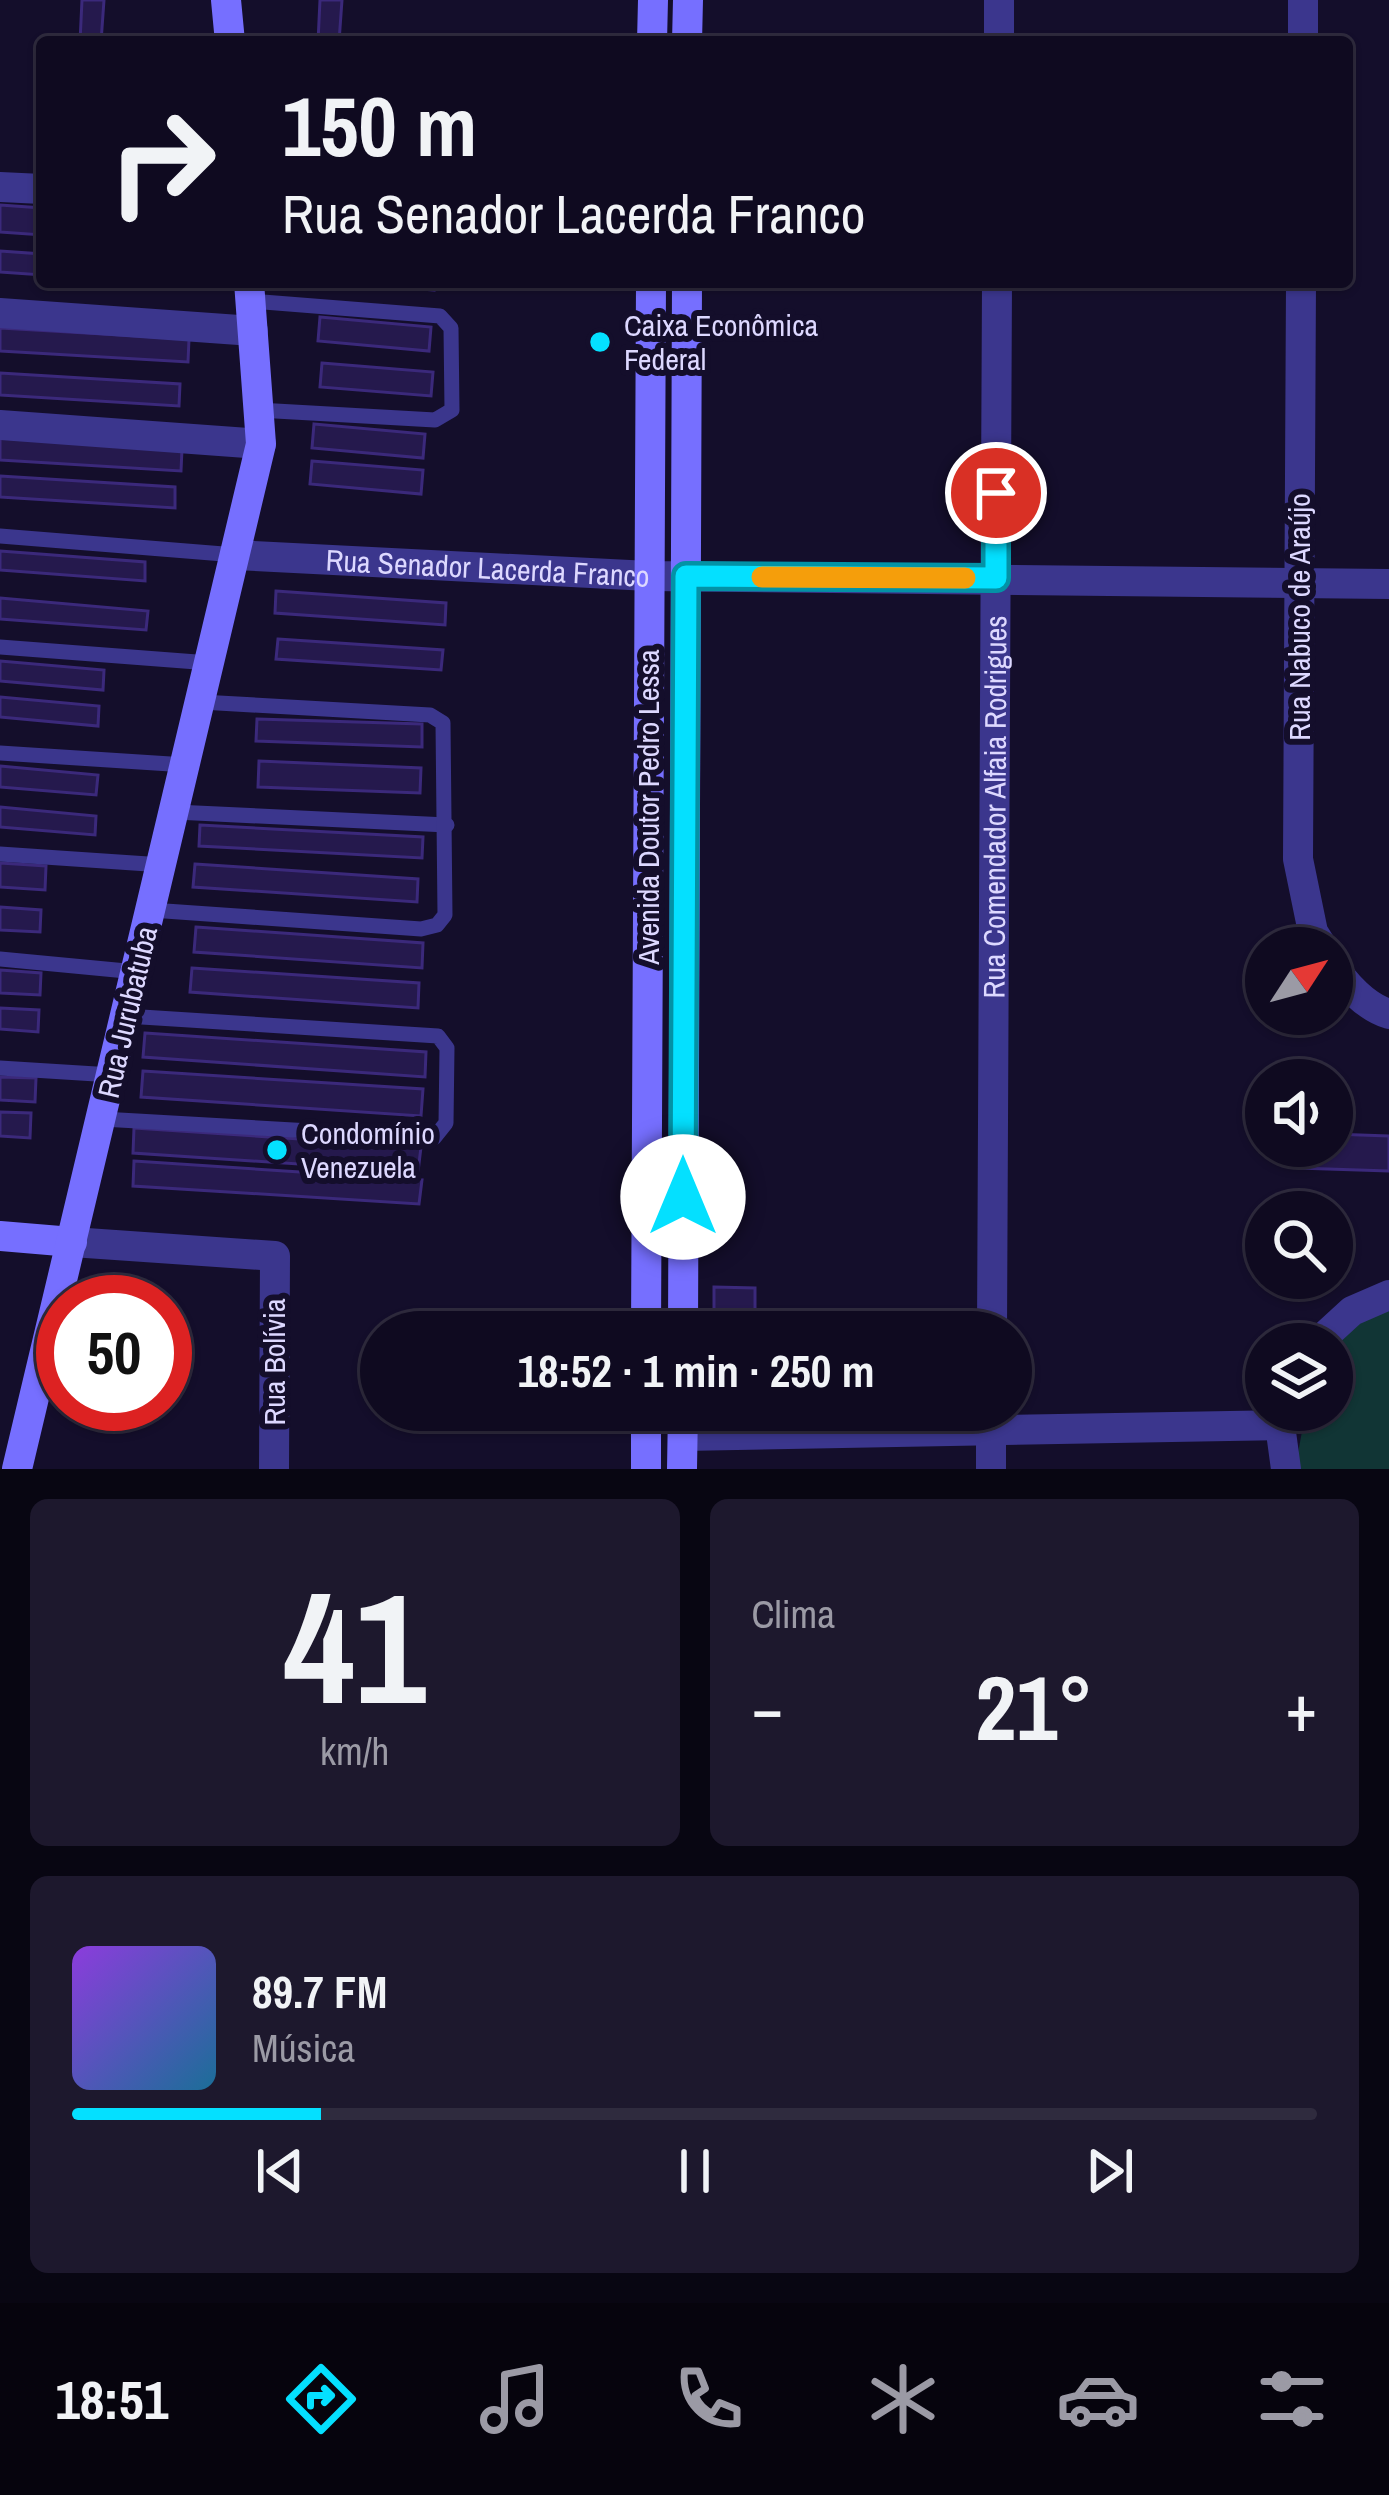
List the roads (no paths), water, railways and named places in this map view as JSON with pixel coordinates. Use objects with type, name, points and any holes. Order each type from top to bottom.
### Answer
[{"type":"main road","points":[[226,0],[229,36]]},
{"type":"main road","points":[[652,36],[653,0]]},
{"type":"main road","points":[[687,36],[688,0]]},
{"type":"main road","name":"Avenida Doutor Pedro Lessa","points":[[646,1311],[651,288]]},
{"type":"main road","name":"Avenida Doutor Pedro Lessa","points":[[683,1311],[687,288]]},
{"type":"main road","name":"Rua Jurubatuba","points":[[17,1469],[261,444],[251,304]]},
{"type":"main road","points":[[0,1236],[72,1242]]},
{"type":"main road","points":[[646,1431],[646,1469]]},
{"type":"main road","points":[[682,1469],[683,1431]]},
{"type":"street","points":[[998,36],[999,0]]},
{"type":"street","points":[[1303,36],[1304,0]]},
{"type":"street","points":[[0,187],[36,190]]},
{"type":"street","name":"Rua Comendador Alfaia Rodrigues","points":[[992,1311],[998,288]]},
{"type":"street","name":"Rua Nabuco de Araújo","points":[[1301,288],[1298,859],[1312,927]]},
{"type":"street","points":[[0,313],[251,304]]},
{"type":"street","points":[[0,425],[261,444]]},
{"type":"street","name":"Rua Senador Lacerda Franco","points":[[236,555],[649,576],[1389,584]]},
{"type":"street","points":[[1353,989],[1389,1015]]},
{"type":"street","name":"Rua Bolívia","points":[[72,1242],[275,1256],[274,1469]]},
{"type":"street","points":[[1338,1323],[1352,1310],[1389,1295]]},
{"type":"street","points":[[1032,1420],[1245,1418]]},
{"type":"street","points":[[991,1431],[991,1469]]},
{"type":"street","points":[[1283,1431],[1286,1469]]},
{"type":"lane","points":[[251,304],[440,316],[451,328],[452,410],[435,420],[259,410]]},
{"type":"lane","points":[[0,536],[236,555]]},
{"type":"lane","points":[[0,647],[211,663]]},
{"type":"lane","points":[[152,910],[421,929],[437,925],[446,915],[443,723],[430,715],[202,702]]},
{"type":"lane","points":[[0,753],[186,765]]},
{"type":"lane","points":[[175,812],[446,825]]},
{"type":"lane","points":[[0,854],[163,865]]},
{"type":"lane","points":[[0,959],[137,972]]},
{"type":"lane","points":[[102,1119],[434,1138],[446,1123],[447,1048],[438,1036],[126,1016]]},
{"type":"lane","points":[[0,1069],[112,1076]]},
{"type":"place","name":"Caixa Econômica Federal","points":[[600,342]]},
{"type":"place","name":"Condomínio Venezuela","points":[[277,1150]]}]
